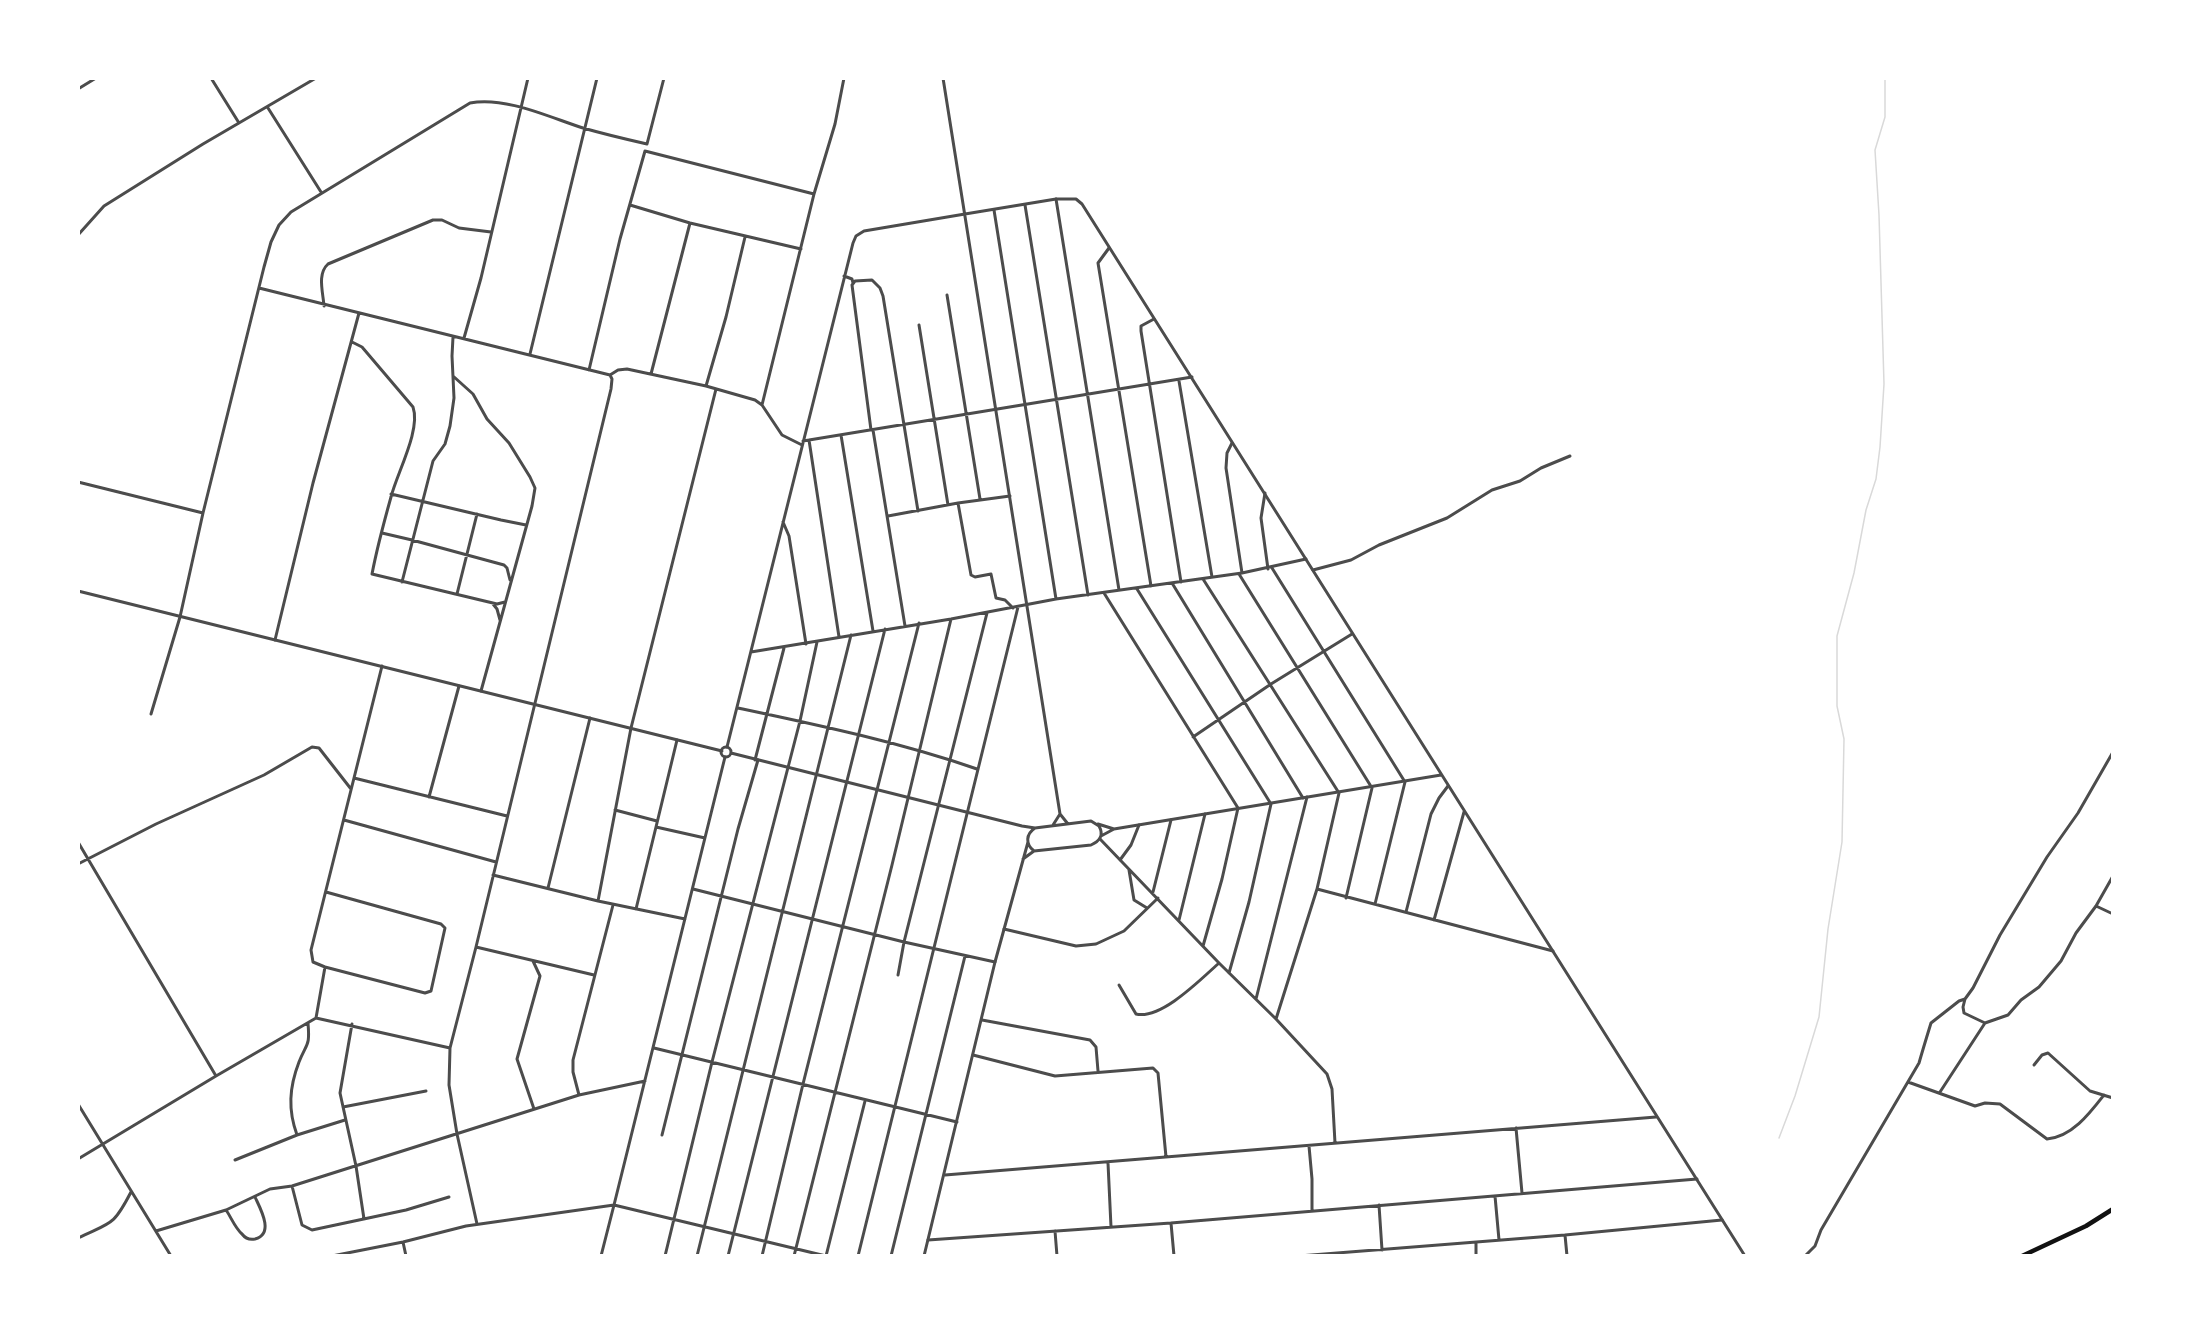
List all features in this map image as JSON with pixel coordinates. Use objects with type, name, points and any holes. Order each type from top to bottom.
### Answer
[{"type":"main road","points":[[2022,1256],[2086,1226],[2113,1209]]},
{"type":"street","points":[[78,89],[96,78]]},
{"type":"street","points":[[211,78],[239,123]]},
{"type":"street","points":[[78,235],[105,206],[316,78]]},
{"type":"street","points":[[464,339],[528,78]]},
{"type":"street","points":[[530,354],[597,78]]},
{"type":"street","points":[[589,370],[620,239],[664,78]]},
{"type":"street","points":[[762,405],[814,194],[835,124],[844,78]]},
{"type":"street","points":[[943,78],[1060,814],[1068,824]]},
{"type":"street","points":[[151,714],[180,617],[203,513],[270,242],[279,225],[291,212],[321,192],[470,103],[483,100],[647,144]]},
{"type":"street","points":[[268,108],[321,192]]},
{"type":"street","points":[[645,151],[814,194]]},
{"type":"street","points":[[722,751],[727,747],[737,708],[852,243],[860,233],[965,214],[1076,199],[1082,204],[1192,377],[1745,1256]]},
{"type":"street","points":[[1056,200],[1119,590]]},
{"type":"street","points":[[630,205],[690,223],[801,249]]},
{"type":"street","points":[[1025,205],[1088,595]]},
{"type":"street","points":[[994,210],[1056,599]]},
{"type":"street","points":[[324,306],[321,275],[328,264],[433,220],[442,220],[459,228],[491,232]]},
{"type":"street","points":[[651,374],[690,223]]},
{"type":"street","points":[[706,386],[726,317],[745,236]]},
{"type":"street","points":[[1109,248],[1098,263],[1151,586]]},
{"type":"street","points":[[844,276],[852,279],[853,283],[872,430],[888,516],[904,626]]},
{"type":"street","points":[[853,283],[872,280],[882,292],[918,512]]},
{"type":"street","points":[[259,288],[324,306],[610,375],[622,369],[706,386],[755,400],[762,405],[782,435],[802,443],[967,412],[1026,405],[1192,377]]},
{"type":"street","points":[[947,295],[980,499]]},
{"type":"street","points":[[275,640],[313,483],[359,314]]},
{"type":"street","points":[[1155,319],[1140,328],[1180,582]]},
{"type":"street","points":[[920,325],[948,505]]},
{"type":"street","points":[[402,582],[433,461],[445,444],[453,413],[453,337]]},
{"type":"street","points":[[352,342],[362,347],[415,412],[411,436],[391,494],[372,574],[492,603],[505,602]]},
{"type":"street","points":[[477,1224],[457,1134],[449,1085],[450,1048],[611,389],[610,375]]},
{"type":"street","points":[[453,376],[472,394],[488,419],[508,443],[534,485],[532,506],[481,691]]},
{"type":"street","points":[[1179,380],[1212,577]]},
{"type":"street","points":[[598,901],[631,728],[716,389]]},
{"type":"street","points":[[842,435],[873,631]]},
{"type":"street","points":[[809,440],[839,637]]},
{"type":"street","points":[[1232,442],[1227,453],[1226,468],[1240,573],[1372,788],[1346,897]]},
{"type":"street","points":[[1313,570],[1351,560],[1379,545],[1447,518],[1492,490],[1520,481],[1541,468],[1570,456]]},
{"type":"street","points":[[78,482],[203,513]]},
{"type":"street","points":[[1265,493],[1261,518],[1270,568],[1405,782],[1375,904]]},
{"type":"street","points":[[391,494],[526,525]]},
{"type":"street","points":[[888,516],[980,499],[1010,496]]},
{"type":"street","points":[[958,503],[971,575],[975,577],[991,574],[996,598],[1007,602],[1013,608]]},
{"type":"street","points":[[457,594],[477,514]]},
{"type":"street","points":[[783,522],[789,536],[806,644]]},
{"type":"street","points":[[382,533],[506,566],[510,583]]},
{"type":"street","points":[[751,652],[987,613],[1056,599],[1270,568],[1306,559]]},
{"type":"street","points":[[1203,579],[1339,793],[1317,889],[1276,1019]]},
{"type":"street","points":[[1172,583],[1305,797],[1256,999]]},
{"type":"street","points":[[1137,588],[1271,804],[1249,902],[1229,973]]},
{"type":"street","points":[[78,591],[722,751],[725,757],[601,1256]]},
{"type":"street","points":[[1104,593],[1238,808],[1222,879],[1203,946]]},
{"type":"street","points":[[492,603],[497,609],[500,621]]},
{"type":"street","points":[[858,1256],[1018,607]]},
{"type":"street","points":[[898,975],[904,942],[987,613]]},
{"type":"street","points":[[794,1256],[909,798],[951,619]]},
{"type":"street","points":[[762,1256],[919,624]]},
{"type":"street","points":[[728,1256],[885,629]]},
{"type":"street","points":[[1193,737],[1270,684],[1352,634]]},
{"type":"street","points":[[697,1256],[851,635]]},
{"type":"street","points":[[665,1256],[712,1062],[800,721],[817,642]]},
{"type":"street","points":[[662,1135],[784,647]]},
{"type":"street","points":[[326,892],[441,924],[445,928],[431,991],[425,993],[325,967],[313,962],[311,954],[326,892],[344,820],[351,789],[382,666]]},
{"type":"street","points":[[429,797],[459,686]]},
{"type":"street","points":[[737,708],[860,735],[977,769]]},
{"type":"street","points":[[548,888],[590,718]]},
{"type":"street","points":[[636,909],[677,740]]},
{"type":"street","points":[[78,864],[264,775],[312,747],[319,748],[351,789]]},
{"type":"street","points":[[727,747],[731,753],[756,760],[1022,826],[1035,828],[1091,821],[1114,829]]},
{"type":"street","points":[[1985,1023],[1964,1013],[1965,999],[2036,874],[2078,813],[2113,752]]},
{"type":"street","points":[[725,757],[731,753]]},
{"type":"street","points":[[1022,861],[1034,851],[1091,845],[1114,829],[1441,776]]},
{"type":"street","points":[[354,778],[507,816]]},
{"type":"street","points":[[1406,912],[1431,814],[1448,786]]},
{"type":"street","points":[[614,810],[657,821]]},
{"type":"street","points":[[1434,920],[1464,812]]},
{"type":"street","points":[[1053,826],[1060,814]]},
{"type":"street","points":[[1179,920],[1205,814]]},
{"type":"street","points":[[344,820],[496,862]]},
{"type":"street","points":[[1153,892],[1171,820]]},
{"type":"street","points":[[1098,824],[1101,838],[1120,860],[1327,1074],[1332,1089],[1335,1143]]},
{"type":"street","points":[[1120,860],[1131,845],[1139,825]]},
{"type":"street","points":[[656,826],[705,838]]},
{"type":"street","points":[[924,1256],[995,962],[1028,842],[1028,835],[1022,826]]},
{"type":"street","points":[[1028,835],[1035,828]]},
{"type":"street","points":[[78,842],[216,1076]]},
{"type":"street","points":[[1028,842],[1034,851]]},
{"type":"street","points":[[1129,869],[1134,900],[1147,909]]},
{"type":"street","points":[[493,875],[613,905],[686,919]]},
{"type":"street","points":[[1940,1092],[1985,1023],[2005,1017],[2021,1000],[2039,987],[2061,961],[2076,933],[2096,906],[2113,876]]},
{"type":"street","points":[[693,889],[904,942],[995,962]]},
{"type":"street","points":[[1317,889],[1553,951]]},
{"type":"street","points":[[1004,929],[1036,935],[1067,945],[1096,944],[1117,935],[1158,898]]},
{"type":"street","points":[[579,1095],[573,1072],[573,1060],[613,905]]},
{"type":"street","points":[[2096,906],[2113,914]]},
{"type":"street","points":[[476,947],[594,975]]},
{"type":"street","points":[[891,1256],[965,956]]},
{"type":"street","points":[[533,961],[540,976],[517,1059],[534,1109]]},
{"type":"street","points":[[1119,985],[1136,1014],[1142,1015],[1184,996],[1219,963]]},
{"type":"street","points":[[316,1018],[325,967]]},
{"type":"street","points":[[1805,1256],[1815,1246],[1821,1230],[1920,1060],[1931,1023],[1959,1001],[1965,999]]},
{"type":"street","points":[[78,1159],[158,1109],[316,1018],[450,1048]]},
{"type":"street","points":[[982,1020],[1090,1040],[1096,1047],[1098,1071]]},
{"type":"street","points":[[297,1135],[291,1118],[290,1099],[298,1063],[309,1045],[308,1023]]},
{"type":"street","points":[[351,1024],[340,1088],[364,1219]]},
{"type":"street","points":[[654,1048],[957,1122]]},
{"type":"street","points":[[2034,1065],[2044,1054],[2048,1053],[2090,1091],[2113,1098]]},
{"type":"street","points":[[973,1055],[1055,1076],[1153,1068],[1156,1070],[1166,1158]]},
{"type":"street","points":[[156,1232],[226,1210],[270,1189],[292,1186],[579,1095],[645,1081]]},
{"type":"street","points":[[1908,1082],[1975,1106],[1985,1103],[2000,1104],[2047,1138],[2055,1138],[2078,1124],[2104,1095]]},
{"type":"street","points":[[343,1107],[426,1091]]},
{"type":"street","points":[[332,1256],[477,1224],[614,1205],[826,1256],[865,1101]]},
{"type":"street","points":[[78,1104],[171,1256]]},
{"type":"street","points":[[945,1175],[1656,1117]]},
{"type":"street","points":[[235,1160],[297,1135],[345,1120]]},
{"type":"street","points":[[1516,1128],[1522,1193]]},
{"type":"street","points":[[1310,1146],[1312,1210]]},
{"type":"street","points":[[1108,1162],[1111,1227]]},
{"type":"street","points":[[928,1240],[1697,1179]]},
{"type":"street","points":[[292,1186],[300,1221],[305,1228],[312,1230],[406,1210],[449,1197]]},
{"type":"street","points":[[78,1238],[110,1224],[131,1192]]},
{"type":"street","points":[[1495,1196],[1499,1240]]},
{"type":"street","points":[[226,1210],[244,1236],[251,1239],[260,1237],[264,1233],[265,1226],[255,1197]]},
{"type":"street","points":[[1379,1205],[1382,1250]]},
{"type":"street","points":[[1299,1256],[1722,1220]]},
{"type":"street","points":[[1171,1222],[1174,1256]]},
{"type":"street","points":[[1055,1231],[1057,1256]]},
{"type":"street","points":[[1565,1235],[1567,1256]]},
{"type":"street","points":[[403,1242],[406,1256]]},
{"type":"street","points":[[1476,1242],[1476,1256]]},
{"type":"street","points":[[1372,1251],[1372,1256]]},
{"type":"waterway","points":[[1779,1138],[1795,1096],[1819,1017],[1828,929],[1842,842],[1844,739],[1837,706],[1837,636],[1854,573],[1866,510],[1876,479],[1880,447],[1884,384],[1875,150],[1885,117],[1885,78]]}]
